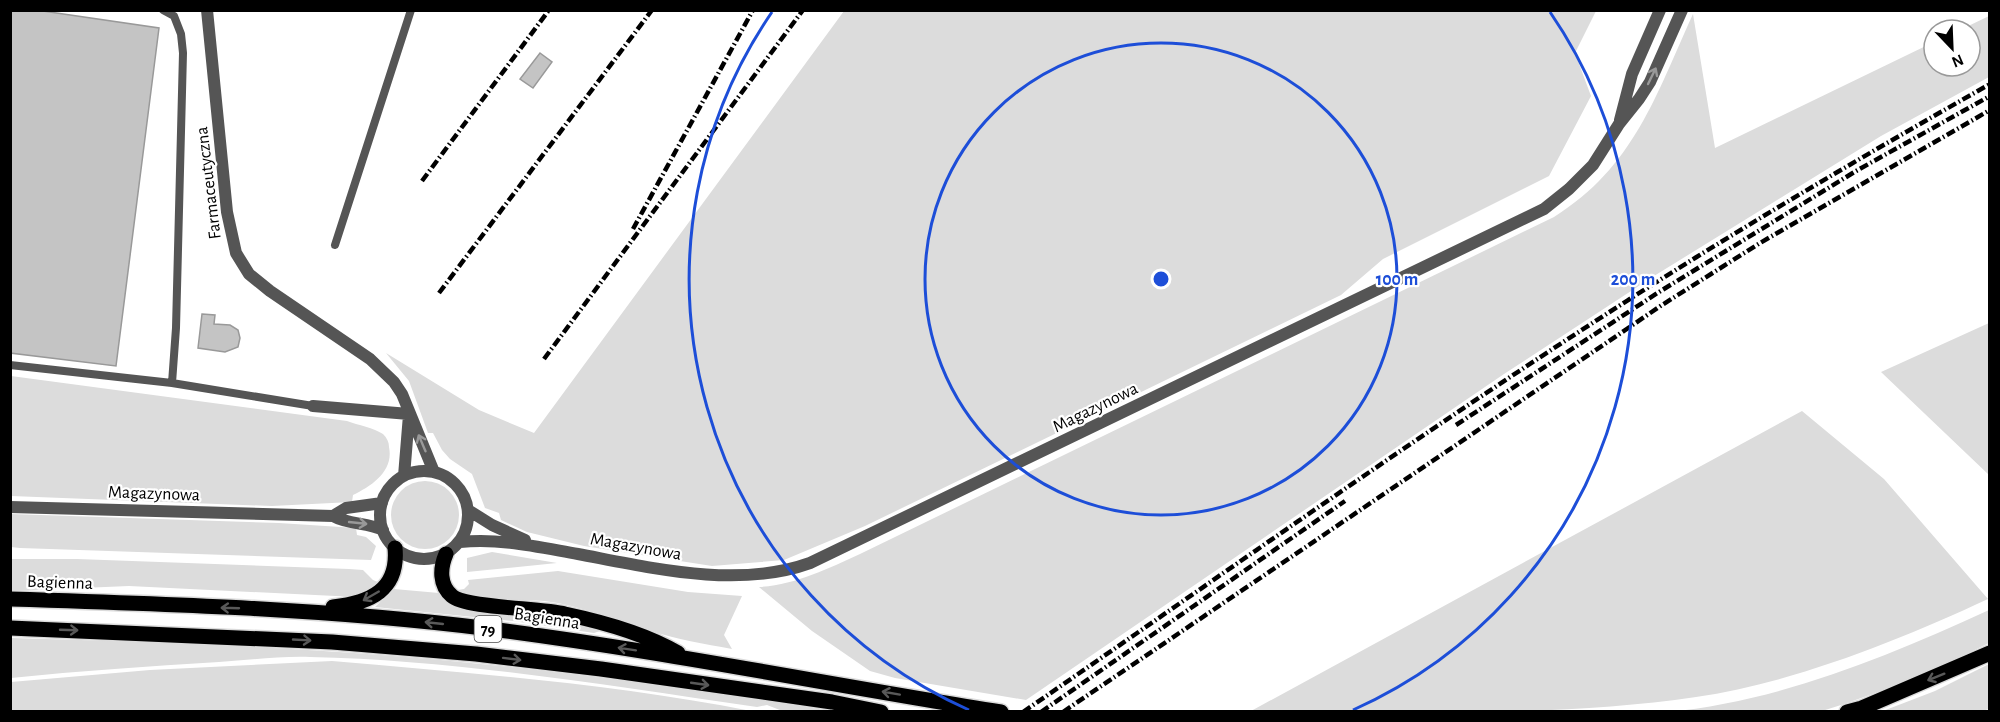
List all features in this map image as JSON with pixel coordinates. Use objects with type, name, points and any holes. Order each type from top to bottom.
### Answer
[{"type":"main road","points":[[288,610],[355,605],[368,599],[386,587],[392,577],[396,562],[395,548]]},
{"type":"main road","points":[[446,554],[442,569],[443,583],[447,591],[458,600],[564,613],[647,638],[685,658]]},
{"type":"main road","name":"Bagienna","points":[[10,599],[288,610],[481,628],[685,658],[1001,711]]},
{"type":"main road","name":"79","points":[[10,628],[332,642],[476,654],[601,669],[881,711]]},
{"type":"main road","points":[[1847,711],[1862,708],[1989,653]]},
{"type":"street","name":"Farmaceutyczna","points":[[207,10],[226,212],[232,240],[240,261],[256,281],[346,342],[386,373],[402,394],[434,472]]},
{"type":"street","name":"Magazynowa","points":[[1619,124],[1625,93],[1660,10]]},
{"type":"street","name":"Magazynowa","points":[[460,542],[501,540],[534,544],[580,555],[712,575],[774,574],[810,563],[1544,209],[1569,189],[1593,165],[1650,82],[1682,10]]},
{"type":"street","points":[[313,406],[409,414]]},
{"type":"street","name":"Farmaceutyczna","points":[[404,476],[409,414]]},
{"type":"street","points":[[419,471],[434,472],[453,482],[466,499],[468,521],[460,542],[446,554],[436,558],[414,558],[395,548],[383,530],[382,503],[390,487],[404,476],[419,471]]},
{"type":"street","name":"Magazynowa","points":[[333,516],[346,508],[382,503]]},
{"type":"street","name":"Magazynowa","points":[[10,507],[333,516],[344,522],[374,526],[383,530]]},
{"type":"street","name":"Magazynowa","points":[[468,510],[492,525],[534,544]]},
{"type":"lane","points":[[163,10],[174,15],[181,34],[183,53],[176,328],[172,383]]},
{"type":"lane","points":[[335,245],[411,10]]},
{"type":"lane","points":[[10,365],[172,383],[313,406]]},
{"type":"shaded area","points":[[844,11],[1596,11],[1575,53],[1591,96],[1549,176],[1383,259],[1341,295],[865,526],[784,560],[712,566],[584,546],[527,532],[501,520],[499,513],[485,508],[472,474],[450,459],[433,433],[428,433],[409,381],[386,353],[479,410],[534,433]]},
{"type":"shaded area","points":[[1693,14],[1715,148],[1922,48],[1922,78],[1982,78],[1982,19],[1989,16],[1989,77],[1881,136],[1654,276],[1504,374],[1026,700],[895,678],[870,671],[812,631],[759,587],[798,580],[860,554],[1554,217],[1604,176],[1623,152],[1640,127]]},
{"type":"shaded area","points":[[1989,323],[1989,475],[1881,372]]},
{"type":"shaded area","points":[[11,376],[347,421],[383,434],[389,443],[390,456],[380,477],[353,495],[352,502],[272,506],[11,496]]},
{"type":"shaded area","points":[[1802,411],[1884,479],[1988,599],[1919,630],[1808,671],[1770,682],[1696,697],[1642,704],[1530,711],[1418,713],[1251,711]]},
{"type":"shaded area","points":[[425,481],[438,484],[449,491],[456,502],[459,515],[456,528],[449,539],[438,546],[425,549],[412,546],[401,539],[394,528],[391,515],[394,502],[401,491],[412,484]]},
{"type":"shaded area","points":[[11,514],[279,523],[356,528],[357,535],[366,537],[376,546],[371,560],[20,548],[11,547]]},
{"type":"shaded area","points":[[492,552],[557,563],[467,572],[467,558]]},
{"type":"shaded area","points":[[11,559],[77,559],[349,569],[363,570],[373,580],[380,583],[375,589],[356,597],[129,586],[11,591]]},
{"type":"shaded area","points":[[558,571],[688,592],[742,596],[724,635],[732,649],[660,634],[558,603],[533,600],[489,600],[458,590],[464,589],[469,584],[468,580]]},
{"type":"shaded area","points":[[394,589],[439,593],[448,602],[470,611],[540,615],[600,629],[600,631],[594,633],[513,621],[375,607]]},
{"type":"shaded area","points":[[1989,610],[1989,643],[1906,681],[1819,712],[1667,712],[1751,698],[1792,687],[1872,660]]},
{"type":"shaded area","points":[[11,638],[311,650],[474,663],[712,693],[831,711],[785,712],[767,705],[757,707],[534,675],[366,659],[276,658],[11,678]]},
{"type":"shaded area","points":[[332,661],[595,686],[751,711],[11,711],[11,682],[150,670]]},
{"type":"shaded area","points":[[1989,664],[1989,709],[1979,712],[1883,711],[1935,691]]},
{"type":"building","points":[[10,10],[36,10],[159,28],[116,366],[10,353]]},
{"type":"building","points":[[540,53],[552,62],[533,88],[520,79]]},
{"type":"building","points":[[202,314],[215,315],[214,324],[230,325],[238,330],[240,338],[238,347],[225,352],[198,348]]},
{"type":"railway","points":[[422,181],[549,10]]},
{"type":"railway","points":[[439,293],[652,10]]},
{"type":"railway","points":[[633,229],[753,10]]},
{"type":"railway","points":[[544,359],[803,10]]},
{"type":"railway","points":[[1023,712],[1546,353],[1758,219],[1990,84]]},
{"type":"railway","points":[[1456,425],[1659,292],[1856,171],[1990,96]]},
{"type":"railway","points":[[1063,712],[1662,305],[1760,243],[1990,110]]},
{"type":"railway","points":[[1041,712],[1345,501]]}]
